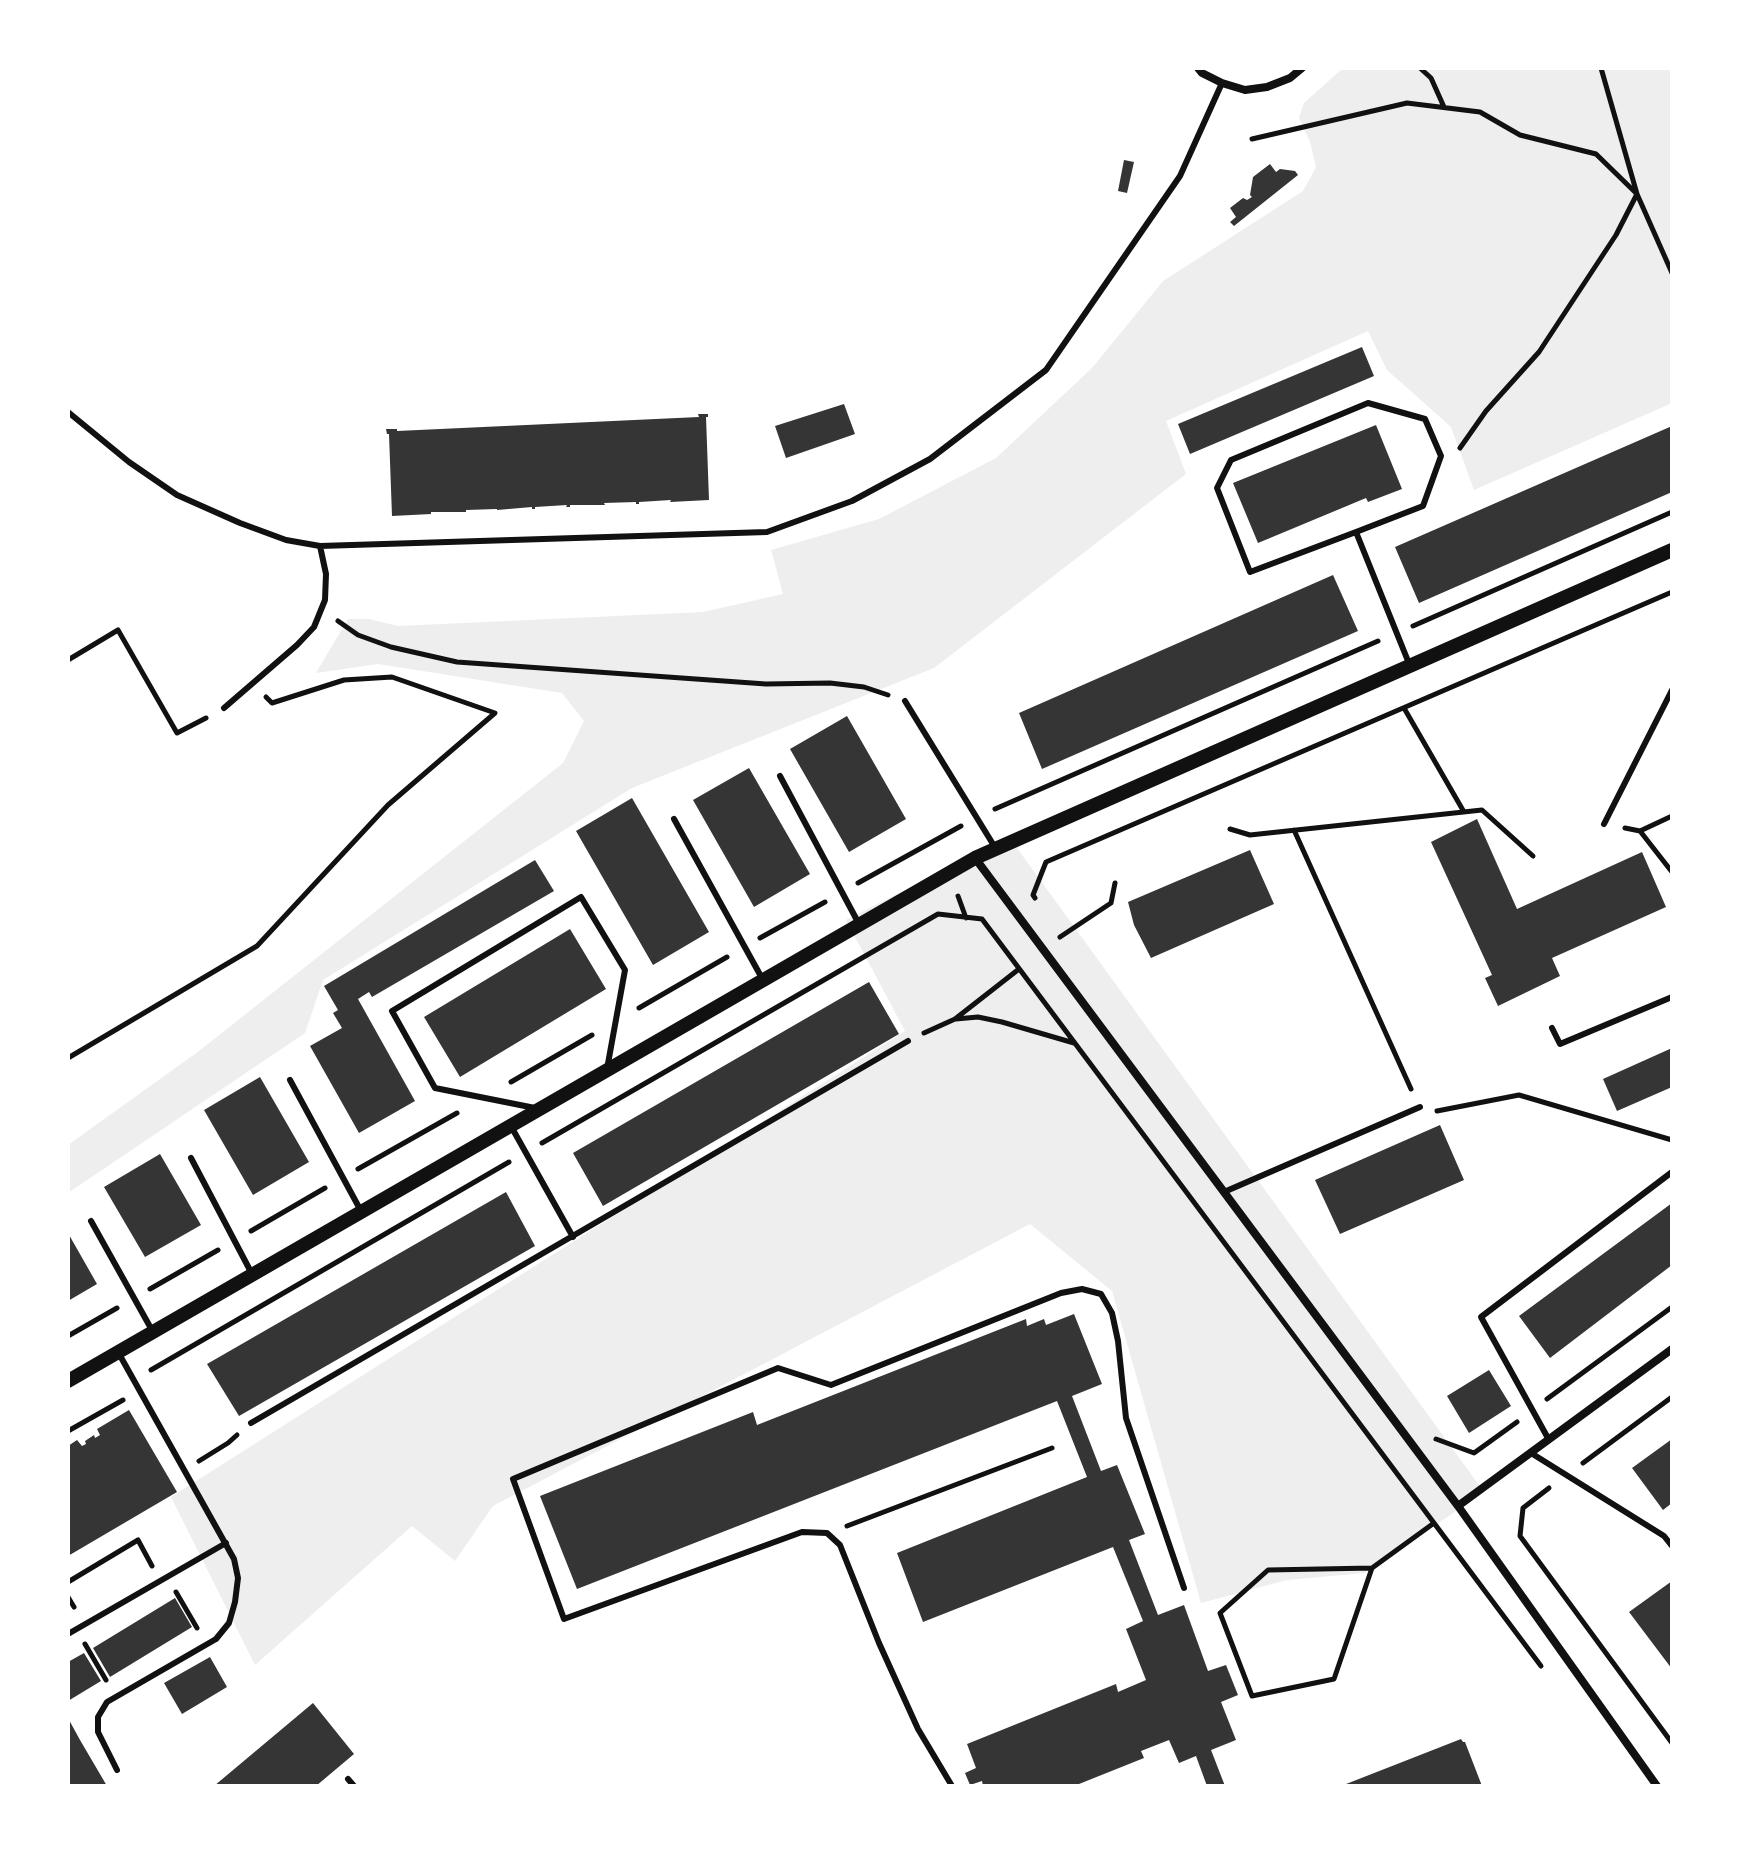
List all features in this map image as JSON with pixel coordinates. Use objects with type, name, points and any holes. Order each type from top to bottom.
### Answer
[{"type":"street","points":[[1198,68],[1222,83],[1245,90],[1267,87],[1290,78],[1302,68]]},
{"type":"street","points":[[68,1381],[975,858],[1672,550]]},
{"type":"street","points":[[975,858],[1458,1506],[1657,1786]]},
{"type":"street","points":[[1458,1506],[1672,1349]]},
{"type":"lane","points":[[68,412],[129,462],[177,495],[286,540],[320,546],[767,532],[852,501],[930,459],[1046,370],[1180,176],[1222,83]]},
{"type":"lane","points":[[1368,403],[1425,419],[1441,456],[1423,506],[1356,532],[1250,572],[1217,488],[1231,460],[1368,403]]},
{"type":"lane","points":[[1356,532],[1410,666]]},
{"type":"lane","points":[[224,708],[314,627],[325,600],[326,574],[320,546]]},
{"type":"lane","points":[[1604,824],[1672,690]]},
{"type":"lane","points":[[905,701],[996,849]]},
{"type":"lane","points":[[780,776],[859,924]]},
{"type":"lane","points":[[674,819],[763,980]]},
{"type":"lane","points":[[538,1109],[435,1088],[392,1011],[581,897],[625,970],[607,1069]]},
{"type":"lane","points":[[1552,1028],[1560,1044],[1672,997]]},
{"type":"lane","points":[[251,1423],[908,1041]]},
{"type":"lane","points":[[290,1080],[361,1211]]},
{"type":"lane","points":[[1224,1192],[1420,1107]]},
{"type":"lane","points":[[510,1124],[573,1237]]},
{"type":"lane","points":[[191,1158],[252,1274]]},
{"type":"lane","points":[[1549,1440],[1481,1317],[1672,1172]]},
{"type":"lane","points":[[91,1221],[153,1332]]},
{"type":"lane","points":[[952,1786],[918,1729],[840,1545],[827,1533],[802,1532],[564,1619],[513,1479],[778,1368],[831,1385],[1061,1293],[1082,1289],[1101,1294],[1112,1313],[1126,1418],[1184,1588]]},
{"type":"lane","points":[[117,1770],[98,1732],[98,1717],[107,1702],[216,1639],[229,1623],[238,1578],[226,1543],[118,1352]]},
{"type":"lane","points":[[1531,1453],[1664,1536],[1672,1546]]},
{"type":"lane","points":[[1664,1536],[1672,1530]]},
{"type":"lane","points":[[68,1634],[226,1543]]},
{"type":"lane","points":[[348,1779],[354,1786]]},
{"type":"path","points":[[1420,68],[1431,78],[1444,107]]},
{"type":"path","points":[[1601,68],[1637,194],[1672,273]]},
{"type":"path","points":[[1252,139],[1407,103],[1480,112],[1520,135],[1596,154],[1637,194]]},
{"type":"path","points":[[1441,456],[1455,454],[1486,411],[1539,352],[1616,235],[1637,194]]},
{"type":"path","points":[[1040,906],[1033,895],[1046,862],[1672,592]]},
{"type":"path","points":[[325,600],[339,623],[358,635],[391,647],[457,662],[766,684],[830,683],[864,687],[905,701]]},
{"type":"path","points":[[68,660],[118,630],[177,733],[224,708]]},
{"type":"path","points":[[68,1058],[257,946],[388,805],[495,713],[392,677],[344,680],[272,703],[252,683]]},
{"type":"path","points":[[1404,708],[1464,812]]},
{"type":"path","points":[[1230,829],[1250,835],[1482,810],[1533,856]]},
{"type":"path","points":[[1604,824],[1640,831],[1672,816]]},
{"type":"path","points":[[1294,830],[1420,1107],[1439,1111],[1519,1095],[1672,1140]]},
{"type":"path","points":[[1640,831],[1672,872]]},
{"type":"path","points":[[1054,926],[1060,937],[1111,903],[1115,883]]},
{"type":"path","points":[[68,1431],[127,1397],[148,1372],[938,914],[982,919],[1547,1673]]},
{"type":"path","points":[[908,1041],[955,1019],[1019,969]]},
{"type":"path","points":[[955,1019],[978,1017],[1075,1044]]},
{"type":"path","points":[[1432,1438],[1474,1453],[1672,1307]]},
{"type":"path","points":[[1672,1397],[1523,1508],[1520,1536],[1672,1743]]},
{"type":"path","points":[[197,1462],[228,1443]]},
{"type":"path","points":[[827,1533],[1052,1448]]},
{"type":"path","points":[[1372,1568],[1334,1679],[1252,1696],[1220,1613],[1268,1570],[1372,1568],[1458,1506]]},
{"type":"path","points":[[68,1582],[138,1540],[207,1644]]},
{"type":"path","points":[[76,1630],[116,1697]]},
{"type":"shaded area","points":[[1343,68],[1672,68],[1672,403],[1474,490],[1451,427],[1387,370],[1368,331],[1166,421],[1186,474],[934,668],[632,788],[323,980],[305,1033],[68,1193],[68,1145],[199,1051],[563,763],[584,721],[562,693],[378,664],[316,673],[348,619],[369,619],[398,626],[703,612],[783,594],[771,550],[879,519],[996,458],[1092,368],[1163,281],[1303,191],[1316,167],[1310,142],[1299,118],[1304,103]]},
{"type":"shaded area","points":[[1009,837],[1484,1492],[1365,1573],[1287,1580],[1201,1603],[1112,1291],[1030,1224],[493,1506],[455,1561],[412,1526],[255,1665],[171,1497],[905,1031],[846,920]]},
{"type":"building","points":[[1124,160],[1134,162],[1127,193],[1118,191]]},
{"type":"building","points":[[1270,164],[1276,172],[1280,169],[1295,171],[1298,175],[1234,226],[1230,222],[1236,217],[1230,208],[1243,198],[1247,200],[1252,197],[1253,177]]},
{"type":"building","points":[[1362,347],[1374,376],[1190,454],[1178,424]]},
{"type":"building","points":[[844,404],[855,434],[786,458],[775,426]]},
{"type":"building","points":[[698,414],[708,414],[709,500],[392,516],[389,434],[386,429],[397,431],[699,417]]},
{"type":"building","points":[[1376,425],[1402,489],[1368,502],[1366,498],[1258,543],[1233,483]]},
{"type":"building","points":[[1672,426],[1672,492],[1419,603],[1395,547]]},
{"type":"building","points":[[1333,575],[1358,631],[1042,769],[1019,713]]},
{"type":"building","points":[[847,716],[906,819],[849,852],[790,749]]},
{"type":"building","points":[[749,768],[810,874],[754,907],[693,800]]},
{"type":"building","points":[[632,798],[709,932],[653,965],[576,831]]},
{"type":"building","points":[[1477,819],[1517,909],[1642,852],[1666,907],[1552,958],[1560,976],[1498,1006],[1485,978],[1492,975],[1431,842]]},
{"type":"building","points":[[1250,850],[1274,904],[1151,958],[1134,925],[1128,902]]},
{"type":"building","points":[[535,860],[554,891],[372,997],[369,992],[358,999],[415,1101],[359,1133],[310,1046],[342,1028],[333,1013],[338,1010],[324,986]]},
{"type":"building","points":[[570,929],[606,989],[460,1077],[424,1017]]},
{"type":"building","points":[[869,982],[899,1034],[603,1206],[573,1153]]},
{"type":"building","points":[[1672,1048],[1672,1087],[1617,1111],[1603,1079]]},
{"type":"building","points":[[260,1077],[309,1162],[253,1195],[204,1110]]},
{"type":"building","points":[[1440,1125],[1464,1180],[1340,1234],[1315,1180]]},
{"type":"building","points":[[160,1154],[201,1225],[145,1257],[104,1187]]},
{"type":"building","points":[[506,1192],[535,1246],[239,1416],[207,1364]]},
{"type":"building","points":[[1672,1203],[1672,1265],[1550,1358],[1519,1316]]},
{"type":"building","points":[[68,1233],[97,1284],[68,1301]]},
{"type":"building","points":[[1074,1314],[1102,1384],[1072,1396],[1101,1471],[1117,1465],[1145,1534],[1129,1540],[1158,1615],[1184,1605],[1208,1671],[1226,1665],[1238,1695],[1221,1702],[1236,1740],[1211,1750],[1225,1786],[1207,1786],[1196,1756],[1179,1763],[1169,1740],[1141,1751],[1144,1758],[1074,1786],[983,1786],[982,1781],[970,1785],[965,1773],[976,1768],[967,1744],[1116,1684],[1118,1692],[1146,1680],[1126,1629],[1143,1621],[1113,1547],[923,1622],[897,1553],[1087,1477],[1057,1401],[577,1589],[540,1496],[753,1412],[757,1425],[1026,1319],[1027,1326],[1044,1319],[1046,1325]]},
{"type":"building","points":[[1489,1370],[1511,1406],[1469,1433],[1447,1396]]},
{"type":"building","points":[[129,1410],[177,1492],[68,1556],[68,1446],[77,1440],[82,1446],[86,1444],[85,1441],[94,1435],[95,1438],[100,1435],[97,1429]]},
{"type":"building","points":[[1672,1439],[1672,1503],[1663,1510],[1632,1468]]},
{"type":"building","points":[[1672,1581],[1672,1669],[1629,1612]]},
{"type":"building","points":[[175,1598],[192,1627],[110,1677],[93,1648]]},
{"type":"building","points":[[84,1653],[101,1681],[68,1701],[68,1662]]},
{"type":"building","points":[[210,1657],[227,1687],[182,1714],[164,1683]]},
{"type":"building","points":[[313,1703],[354,1754],[316,1786],[214,1786]]},
{"type":"building","points":[[68,1718],[80,1740],[107,1786],[69,1786]]},
{"type":"building","points":[[1461,1739],[1465,1742],[1482,1786],[1341,1786]]}]
